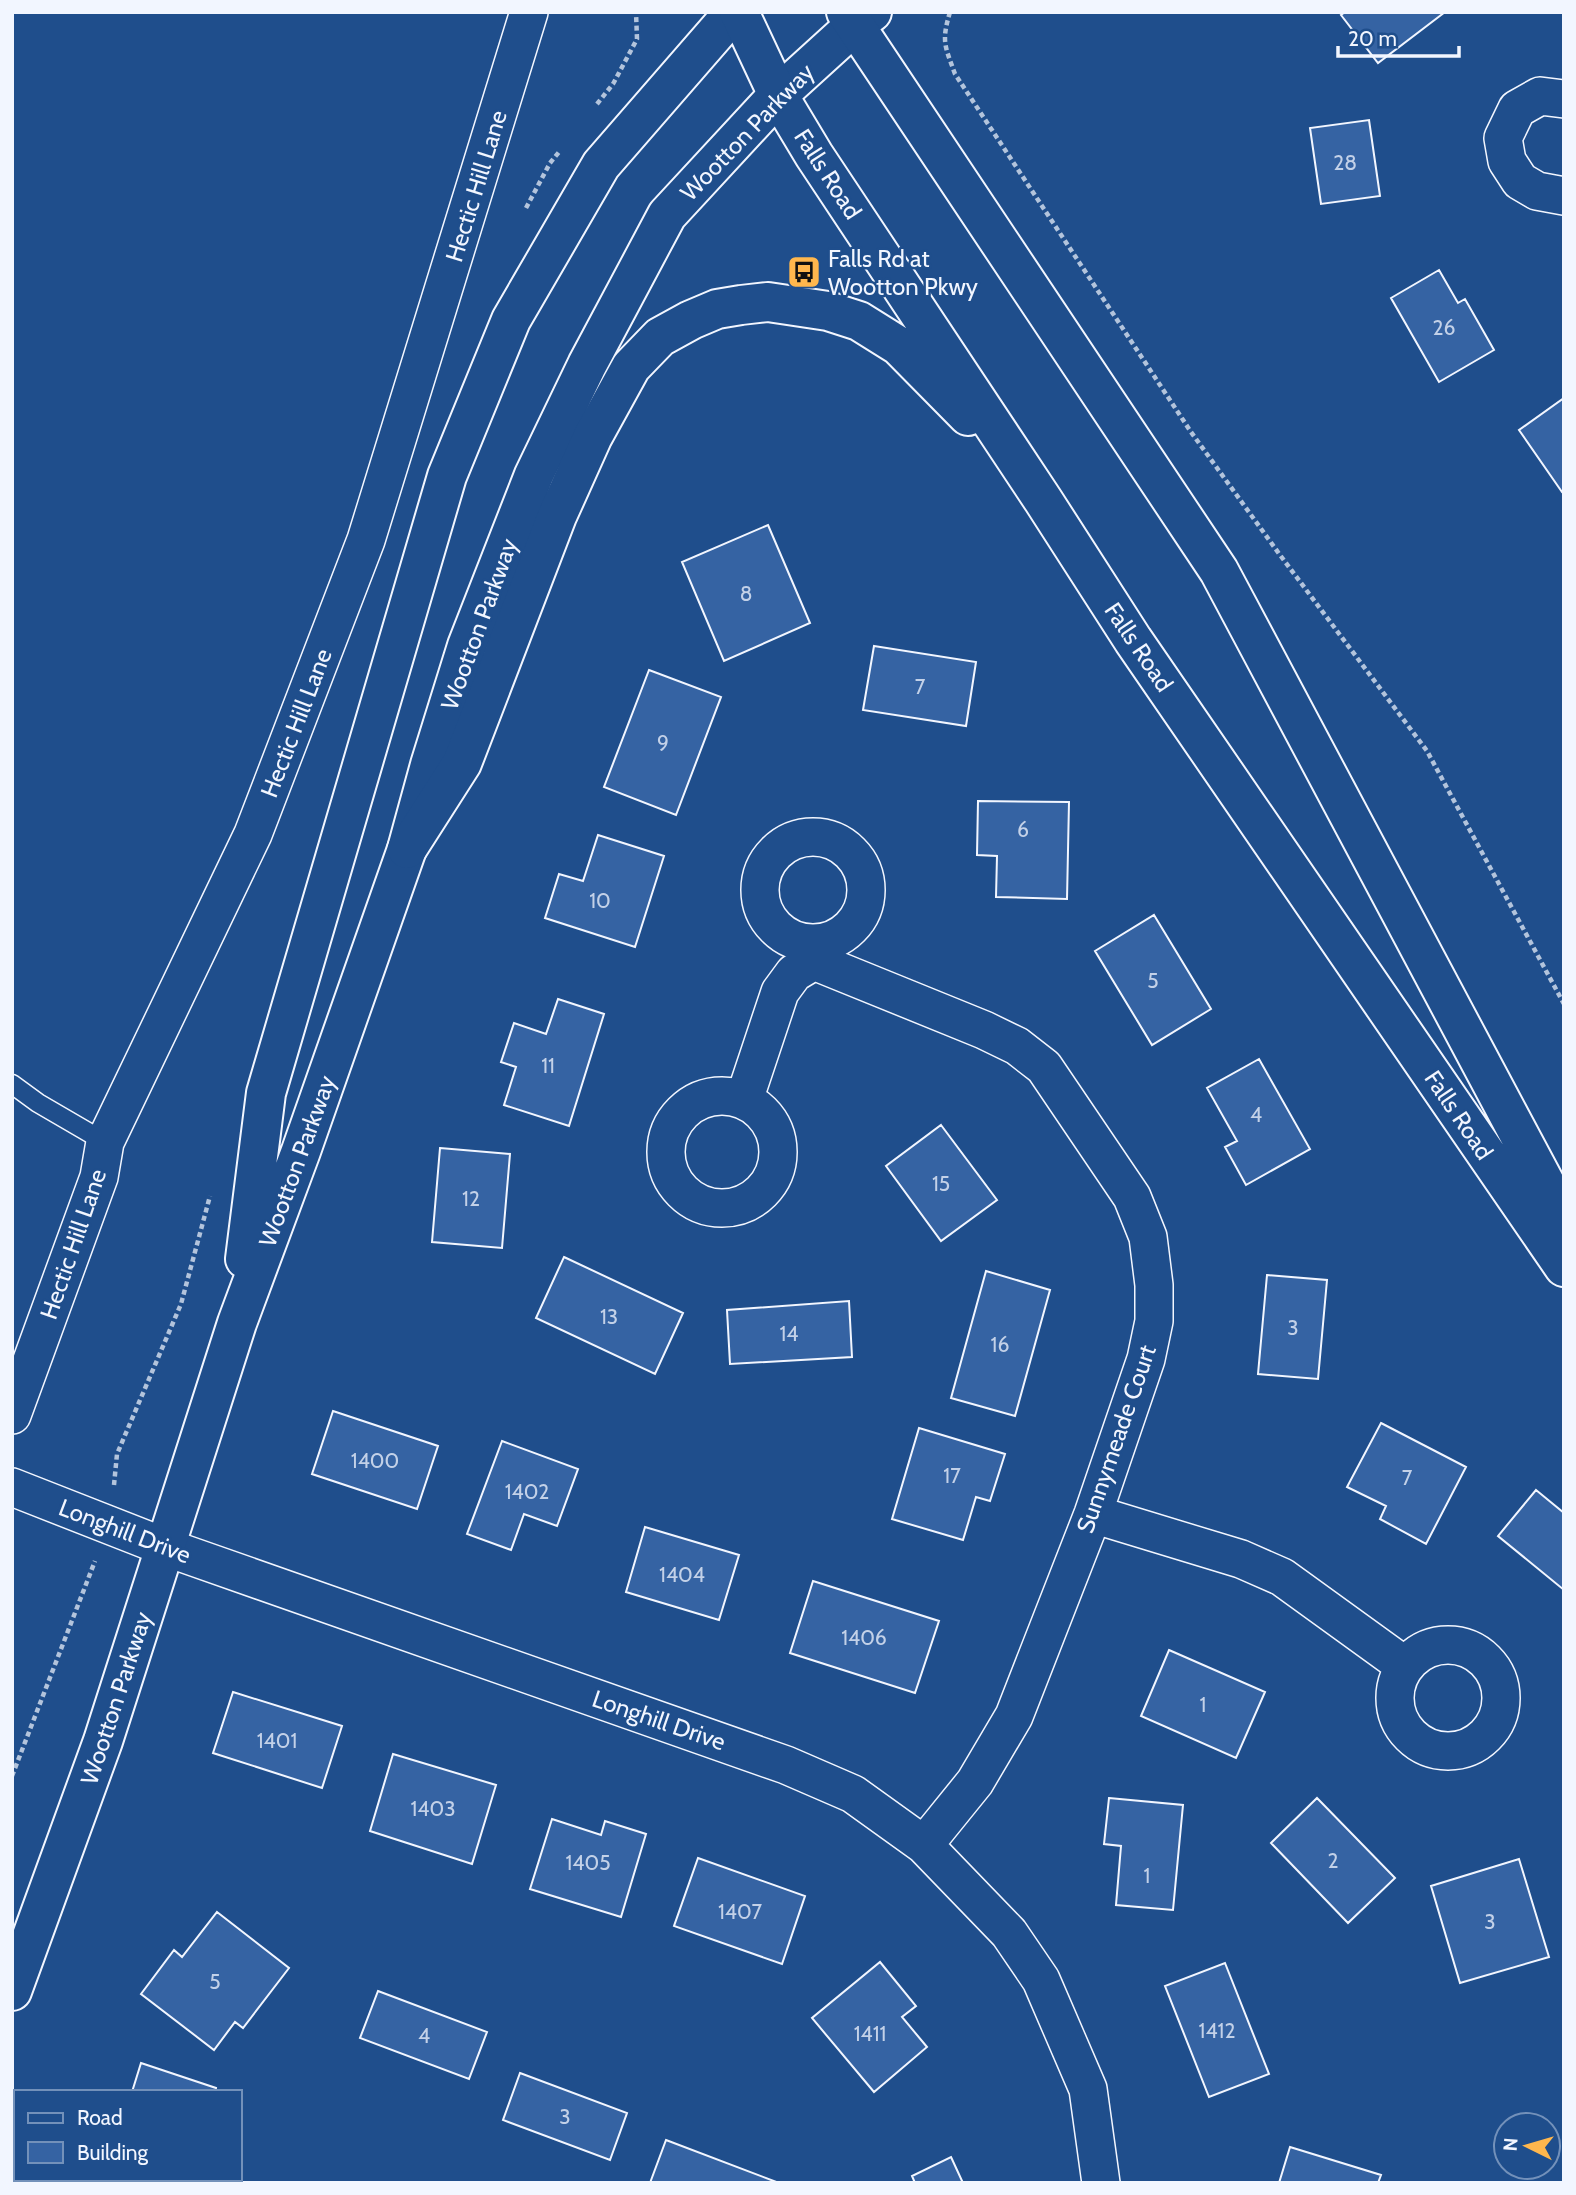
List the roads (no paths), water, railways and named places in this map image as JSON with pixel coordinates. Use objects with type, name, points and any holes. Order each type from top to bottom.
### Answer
[{"type":"main road","name":"Falls Road","points":[[736,12],[778,94],[814,155],[1044,500],[1133,640],[1564,1267]]},
{"type":"main road","name":"Wootton Parkway","points":[[237,1324],[266,1093],[447,476],[511,320],[601,165],[736,12]]},
{"type":"main road","name":"Falls Road","points":[[858,16],[1219,571],[1564,1219]]},
{"type":"main road","name":"Wootton Parkway","points":[[12,1991],[103,1741],[237,1324],[407,849],[467,646],[534,475],[587,365],[667,215],[778,94],[858,16]]},
{"type":"main road","points":[[407,849],[462,763],[557,516],[611,401],[631,367],[660,337],[691,320],[717,309],[768,302],[828,311],[859,321],[899,346],[1044,500]]},
{"type":"street","name":"Hectic Hill Lane","points":[[12,1415],[99,1177],[106,1142],[253,834],[366,540],[529,12]]},
{"type":"street","points":[[1564,99],[1540,96],[1517,109],[1503,138],[1507,162],[1520,181],[1536,191],[1564,196]]},
{"type":"street","name":"Sunnymeade Court","points":[[744,1100],[780,992],[814,952],[1017,1046],[1044,1067],[1132,1197],[1148,1237],[1154,1285],[1154,1321],[1146,1359],[1093,1514],[1014,1716],[975,1782],[924,1845]]},
{"type":"street","name":"Longhill Drive","points":[[12,1487],[166,1547],[786,1765],[853,1794],[924,1845],[1009,1933],[1041,1980],[1088,2089],[1101,2183]]},
{"type":"street","points":[[1093,1514],[1241,1559],[1282,1577],[1405,1666]]},
{"type":"lane","points":[[12,1084],[38,1103],[106,1142]]},
{"type":"place","name":"Falls Rd at Wootton Pkwy","points":[[804,272]]}]
